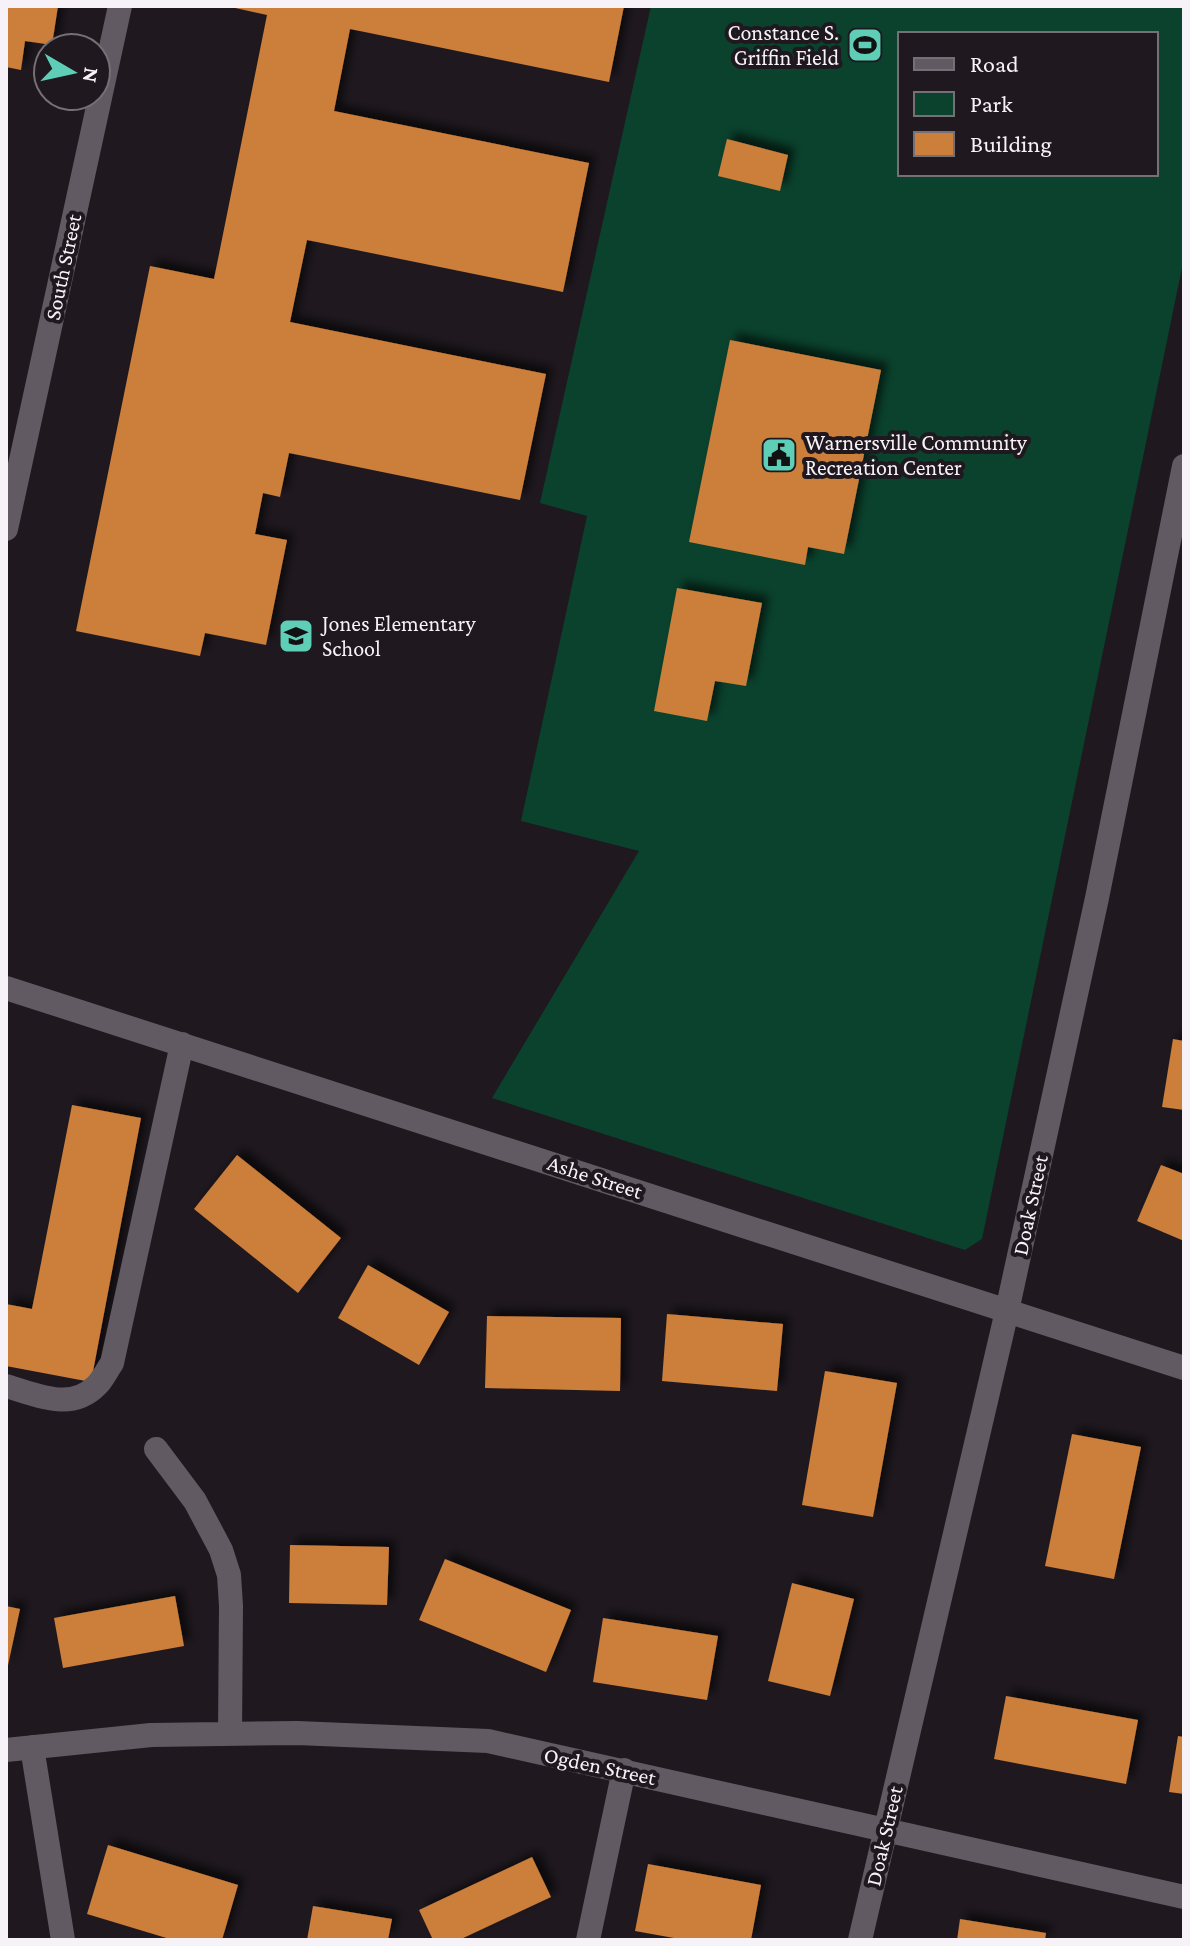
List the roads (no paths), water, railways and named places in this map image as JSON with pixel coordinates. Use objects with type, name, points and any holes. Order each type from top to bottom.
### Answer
[{"type":"street","name":"South Street","points":[[6,529],[120,6]]},
{"type":"street","name":"Doak Street","points":[[860,1940],[1007,1311],[1097,898],[1184,466]]},
{"type":"street","name":"Ashe Street","points":[[6,988],[1184,1368]]},
{"type":"street","points":[[6,1386],[60,1401],[81,1398],[99,1384],[112,1363],[182,1044]]},
{"type":"street","points":[[156,1449],[195,1501],[221,1550],[229,1575],[230,1734]]},
{"type":"street","name":"Ogden Street","points":[[6,1750],[151,1735],[297,1733],[488,1741],[1184,1897]]},
{"type":"street","points":[[32,1747],[63,1940]]},
{"type":"street","points":[[588,1940],[624,1770]]},
{"type":"place","name":"Constance S. Griffin Field","points":[[865,45]]},
{"type":"place","name":"Warnersville Community Recreation Center","points":[[779,455]]},
{"type":"place","name":"Jones Elementary School","points":[[296,636]]}]
